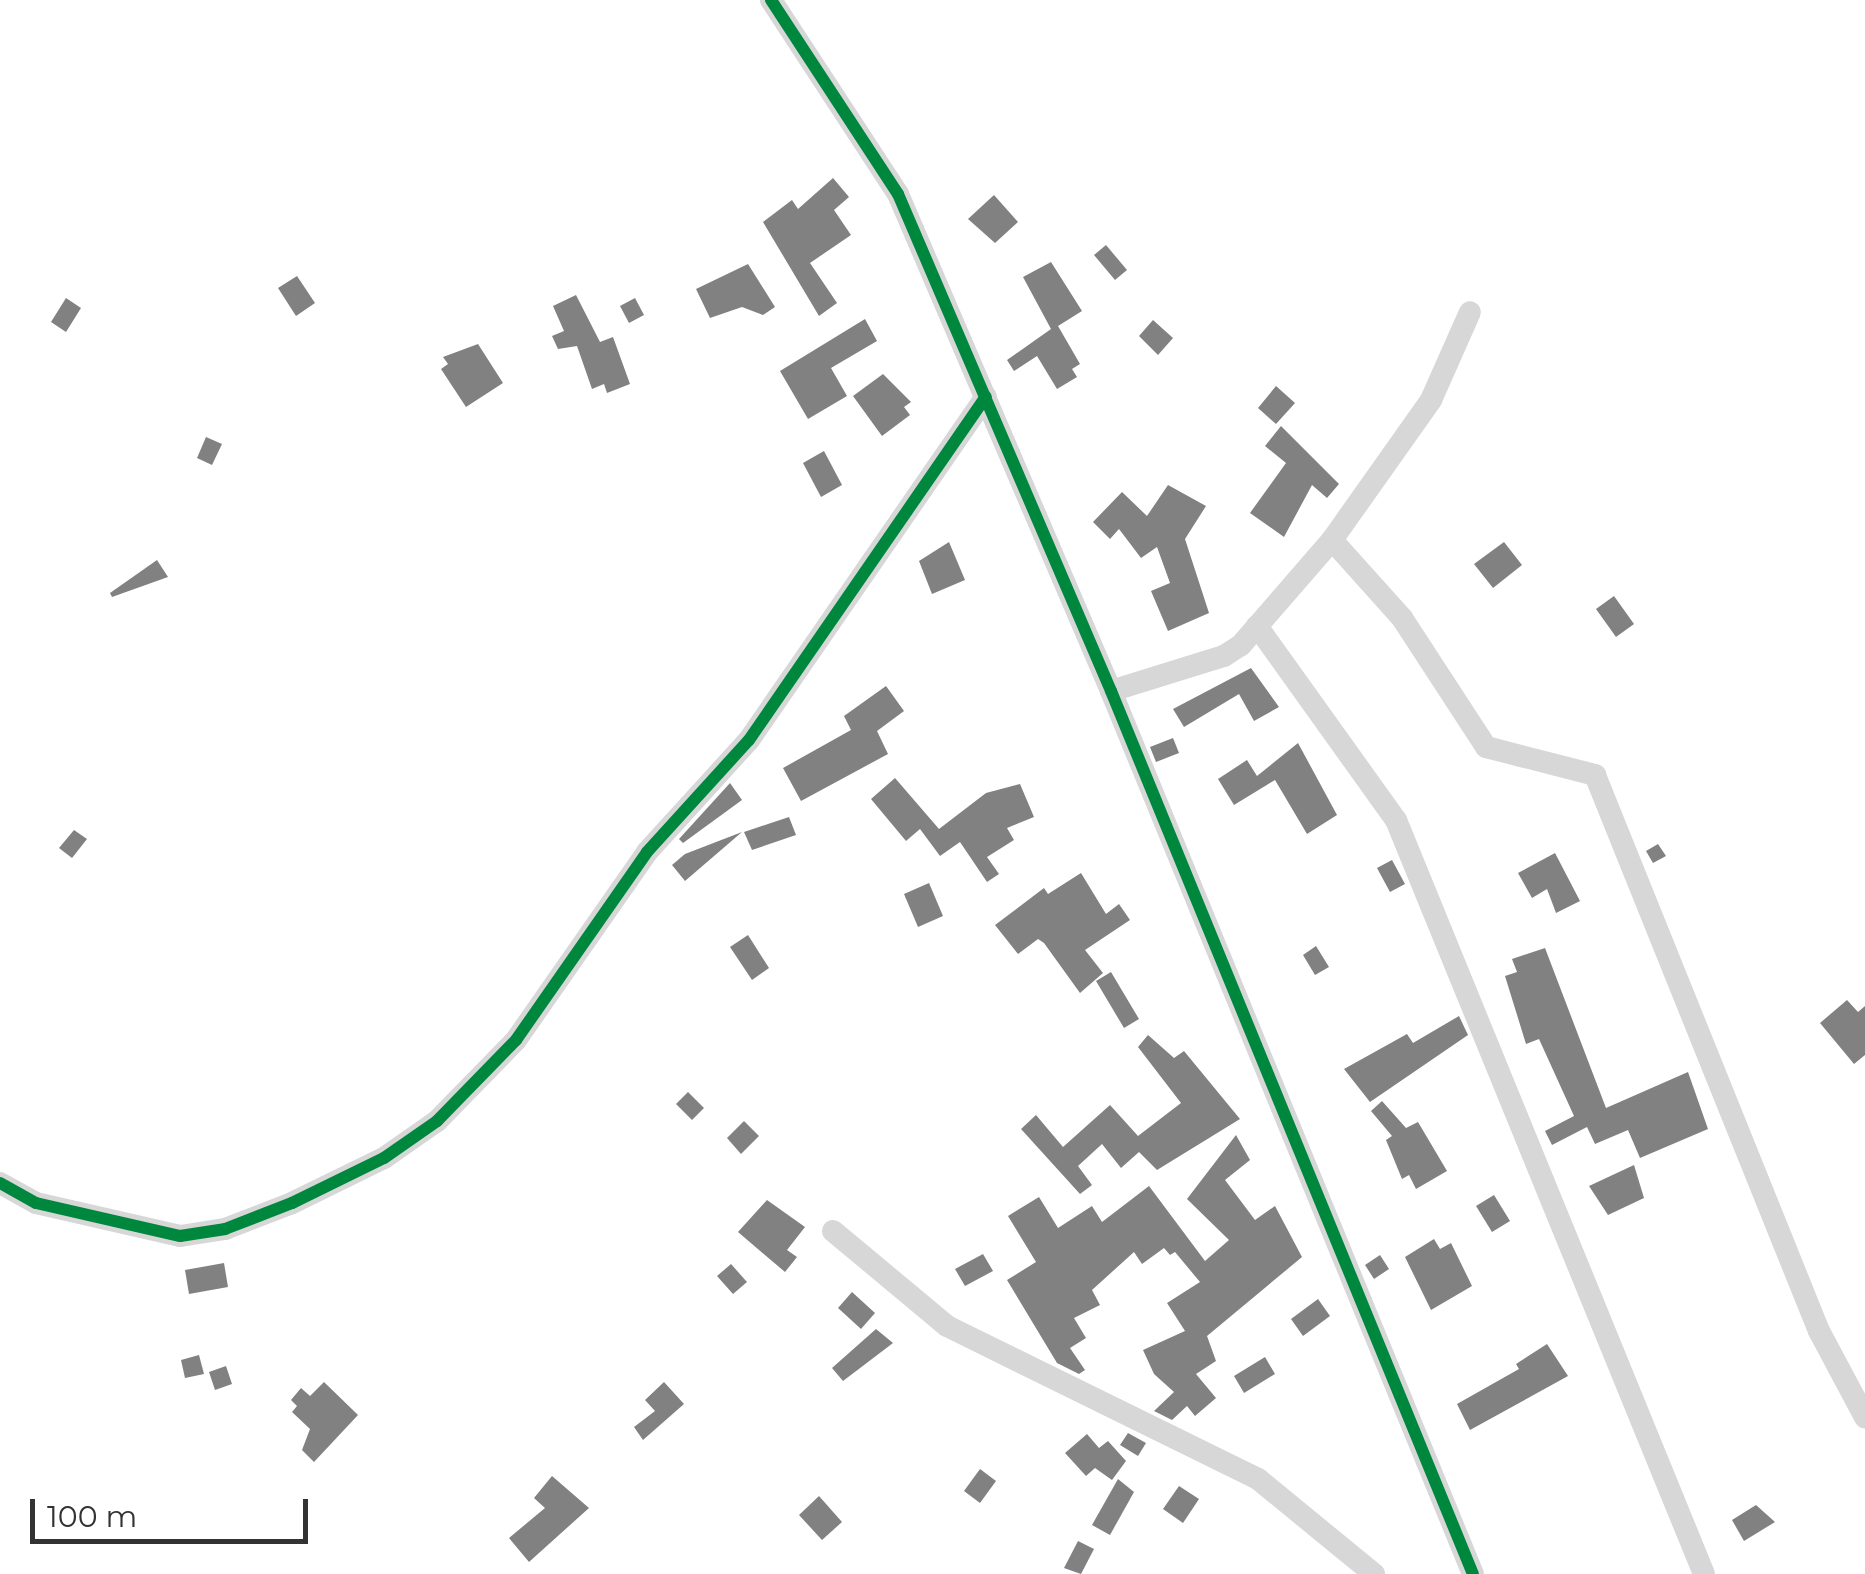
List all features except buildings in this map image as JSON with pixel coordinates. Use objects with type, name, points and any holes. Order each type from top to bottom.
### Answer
[{"type":"street","points":[[771,0],[898,194],[1111,691],[1473,1574]]},
{"type":"street","points":[[1111,691],[1224,656],[1257,626],[1332,540],[1432,400],[1470,312]]},
{"type":"street","points":[[0,1183],[36,1203],[180,1236],[225,1228],[292,1203],[384,1158],[437,1121],[516,1040],[647,852],[749,740],[986,397]]},
{"type":"street","points":[[1332,540],[1402,618],[1486,747],[1596,775],[1819,1331],[1865,1417]]},
{"type":"street","points":[[1257,626],[1396,820],[1704,1574]]},
{"type":"street","points":[[834,1231],[948,1326],[1258,1480],[1374,1574]]},
{"type":"cycle path","points":[[771,0],[898,194],[1111,691],[1473,1574]]},
{"type":"cycle path","points":[[0,1183],[36,1203],[180,1236],[225,1229],[292,1203],[384,1158],[437,1121],[516,1040],[647,852],[749,740],[986,397]]}]
